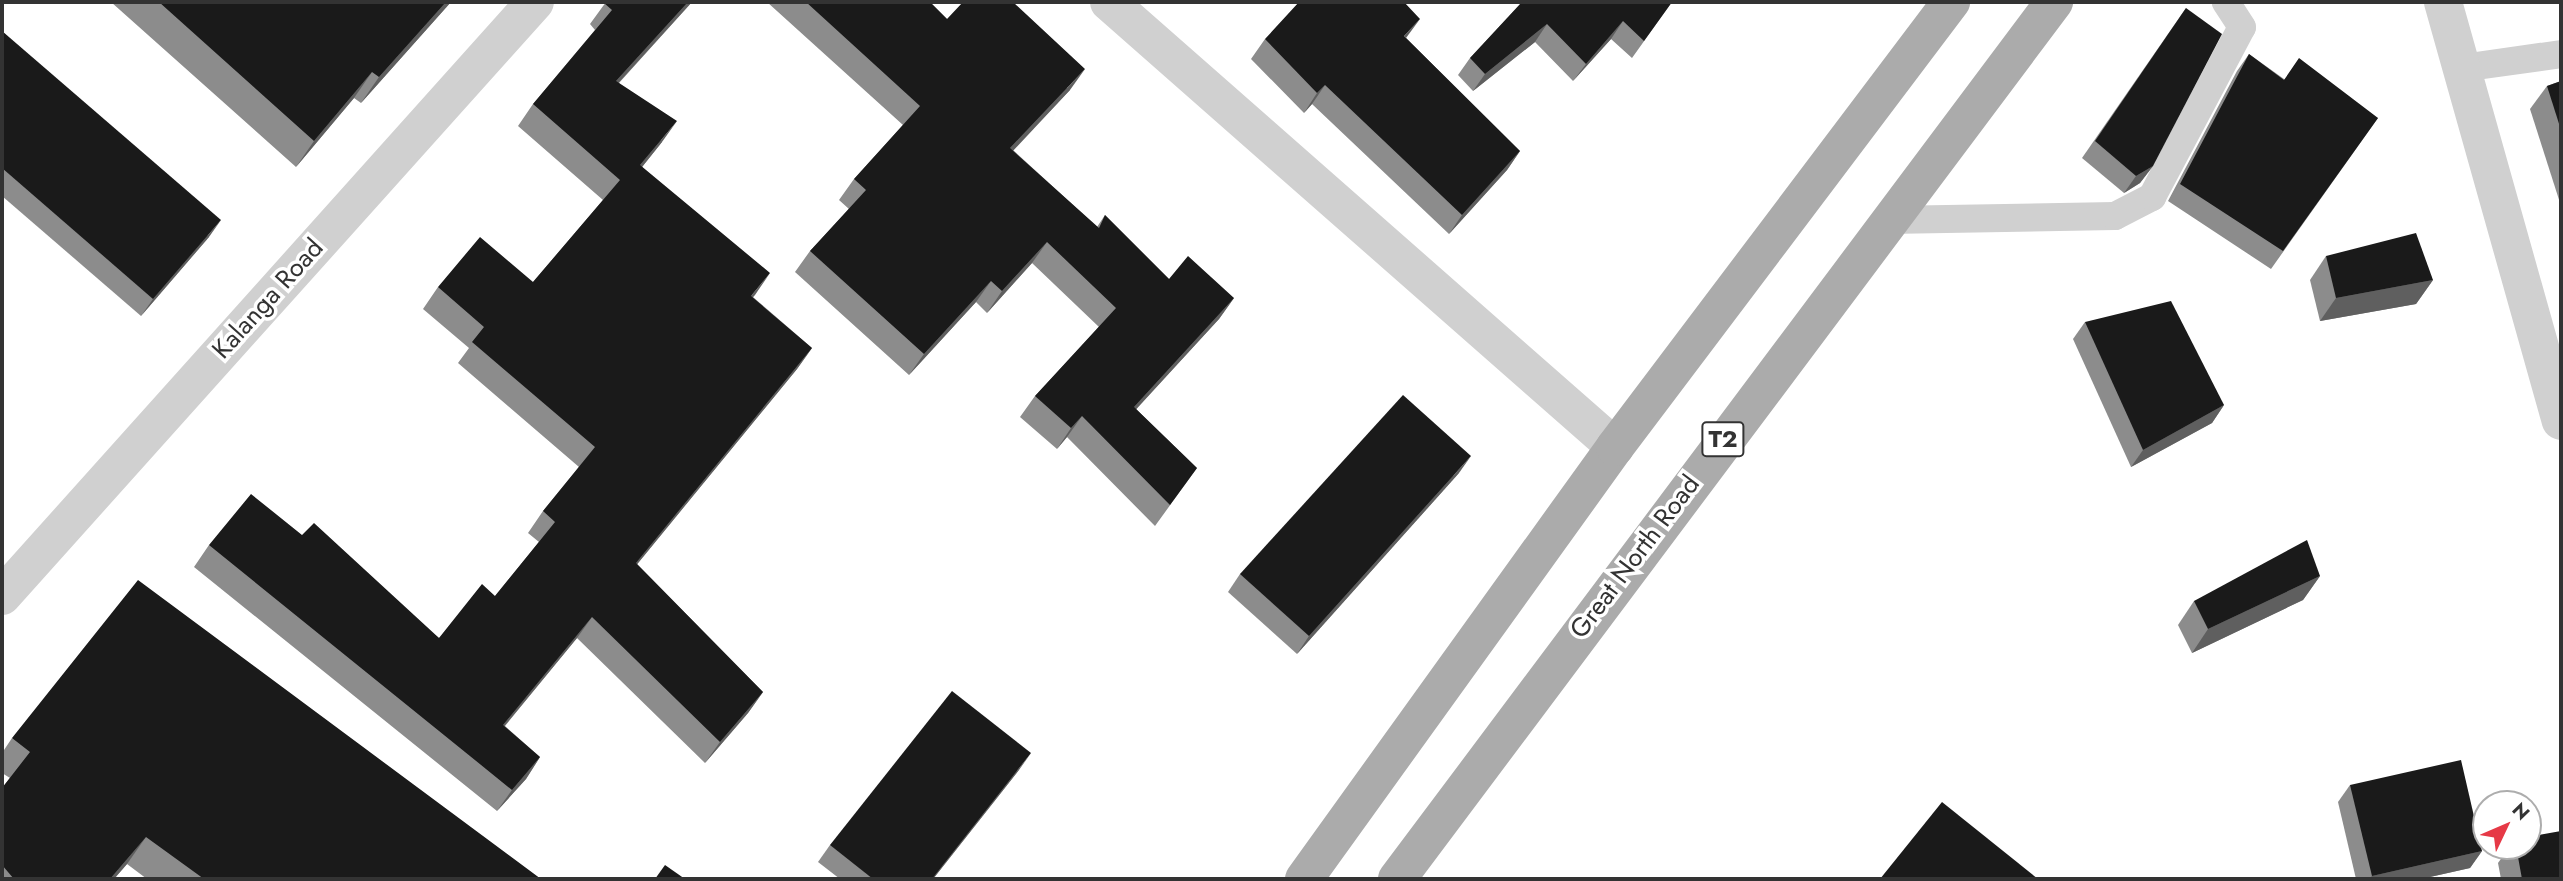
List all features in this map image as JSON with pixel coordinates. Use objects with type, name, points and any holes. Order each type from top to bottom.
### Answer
[{"type":"main road","points":[[1304,879],[1615,447],[1951,2]]},
{"type":"main road","name":"Great North Road","points":[[1397,879],[2053,2]]},
{"type":"street","name":"Kalanga Road","points":[[2,596],[535,2]]},
{"type":"street","points":[[1109,2],[1615,447]]},
{"type":"street","points":[[2443,2],[2561,421]]},
{"type":"lane","points":[[1888,220],[2115,216],[2152,197],[2242,27],[2226,2]]},
{"type":"lane","points":[[2462,68],[2561,54]]},
{"type":"building","points":[[159,2],[446,2],[379,77],[372,72],[314,141]]},
{"type":"building","points":[[688,2],[616,81],[677,121],[640,165],[770,273],[751,296],[812,348],[636,563],[763,692],[720,742],[592,617],[503,725],[540,757],[512,790],[209,545],[251,494],[302,535],[314,523],[439,638],[482,584],[495,596],[555,522],[543,511],[595,447],[472,342],[484,327],[438,287],[480,237],[533,282],[620,180],[533,104],[612,10],[604,3]]},
{"type":"building","points":[[806,2],[930,2],[947,19],[963,2],[1013,2],[1085,69],[1010,148],[1099,228],[1105,215],[1169,279],[1188,256],[1234,298],[1134,407],[1197,468],[1170,505],[1082,416],[1071,428],[1035,396],[1116,308],[1047,242],[1002,291],[991,281],[924,354],[810,251],[866,190],[854,179],[920,106]]},
{"type":"building","points":[[1299,2],[1404,2],[1420,19],[1404,36],[1520,151],[1462,215],[1325,85],[1317,93],[1265,39]]},
{"type":"building","points":[[1522,2],[1672,2],[1644,41],[1623,21],[1586,64],[1547,24],[1485,74],[1470,58]]},
{"type":"building","points":[[2186,8],[2222,34],[2153,166],[2136,176],[2095,141]]},
{"type":"building","points":[[2,31],[221,220],[153,299],[2,168]]},
{"type":"building","points":[[2249,54],[2284,80],[2299,58],[2378,118],[2283,251],[2180,184]]},
{"type":"building","points":[[2561,81],[2561,130],[2547,86]]},
{"type":"building","points":[[2416,233],[2433,280],[2336,298],[2326,256]]},
{"type":"building","points":[[2171,301],[2224,405],[2143,450],[2085,322]]},
{"type":"building","points":[[1403,395],[1471,456],[1309,636],[1240,574]]},
{"type":"building","points":[[2307,540],[2320,576],[2208,629],[2194,601]]},
{"type":"building","points":[[138,580],[541,879],[204,879],[146,837],[110,879],[14,879],[2,865],[2,788],[30,752],[12,738]]},
{"type":"building","points":[[952,691],[1031,753],[932,879],[873,879],[830,845]]},
{"type":"building","points":[[2461,760],[2472,808],[2472,853],[2372,876],[2350,785]]},
{"type":"building","points":[[1942,802],[2038,879],[1880,879]]},
{"type":"building","points":[[2561,831],[2561,879],[2522,879],[2519,860],[2542,860],[2542,834]]},
{"type":"building","points":[[665,865],[685,879],[655,879]]}]
